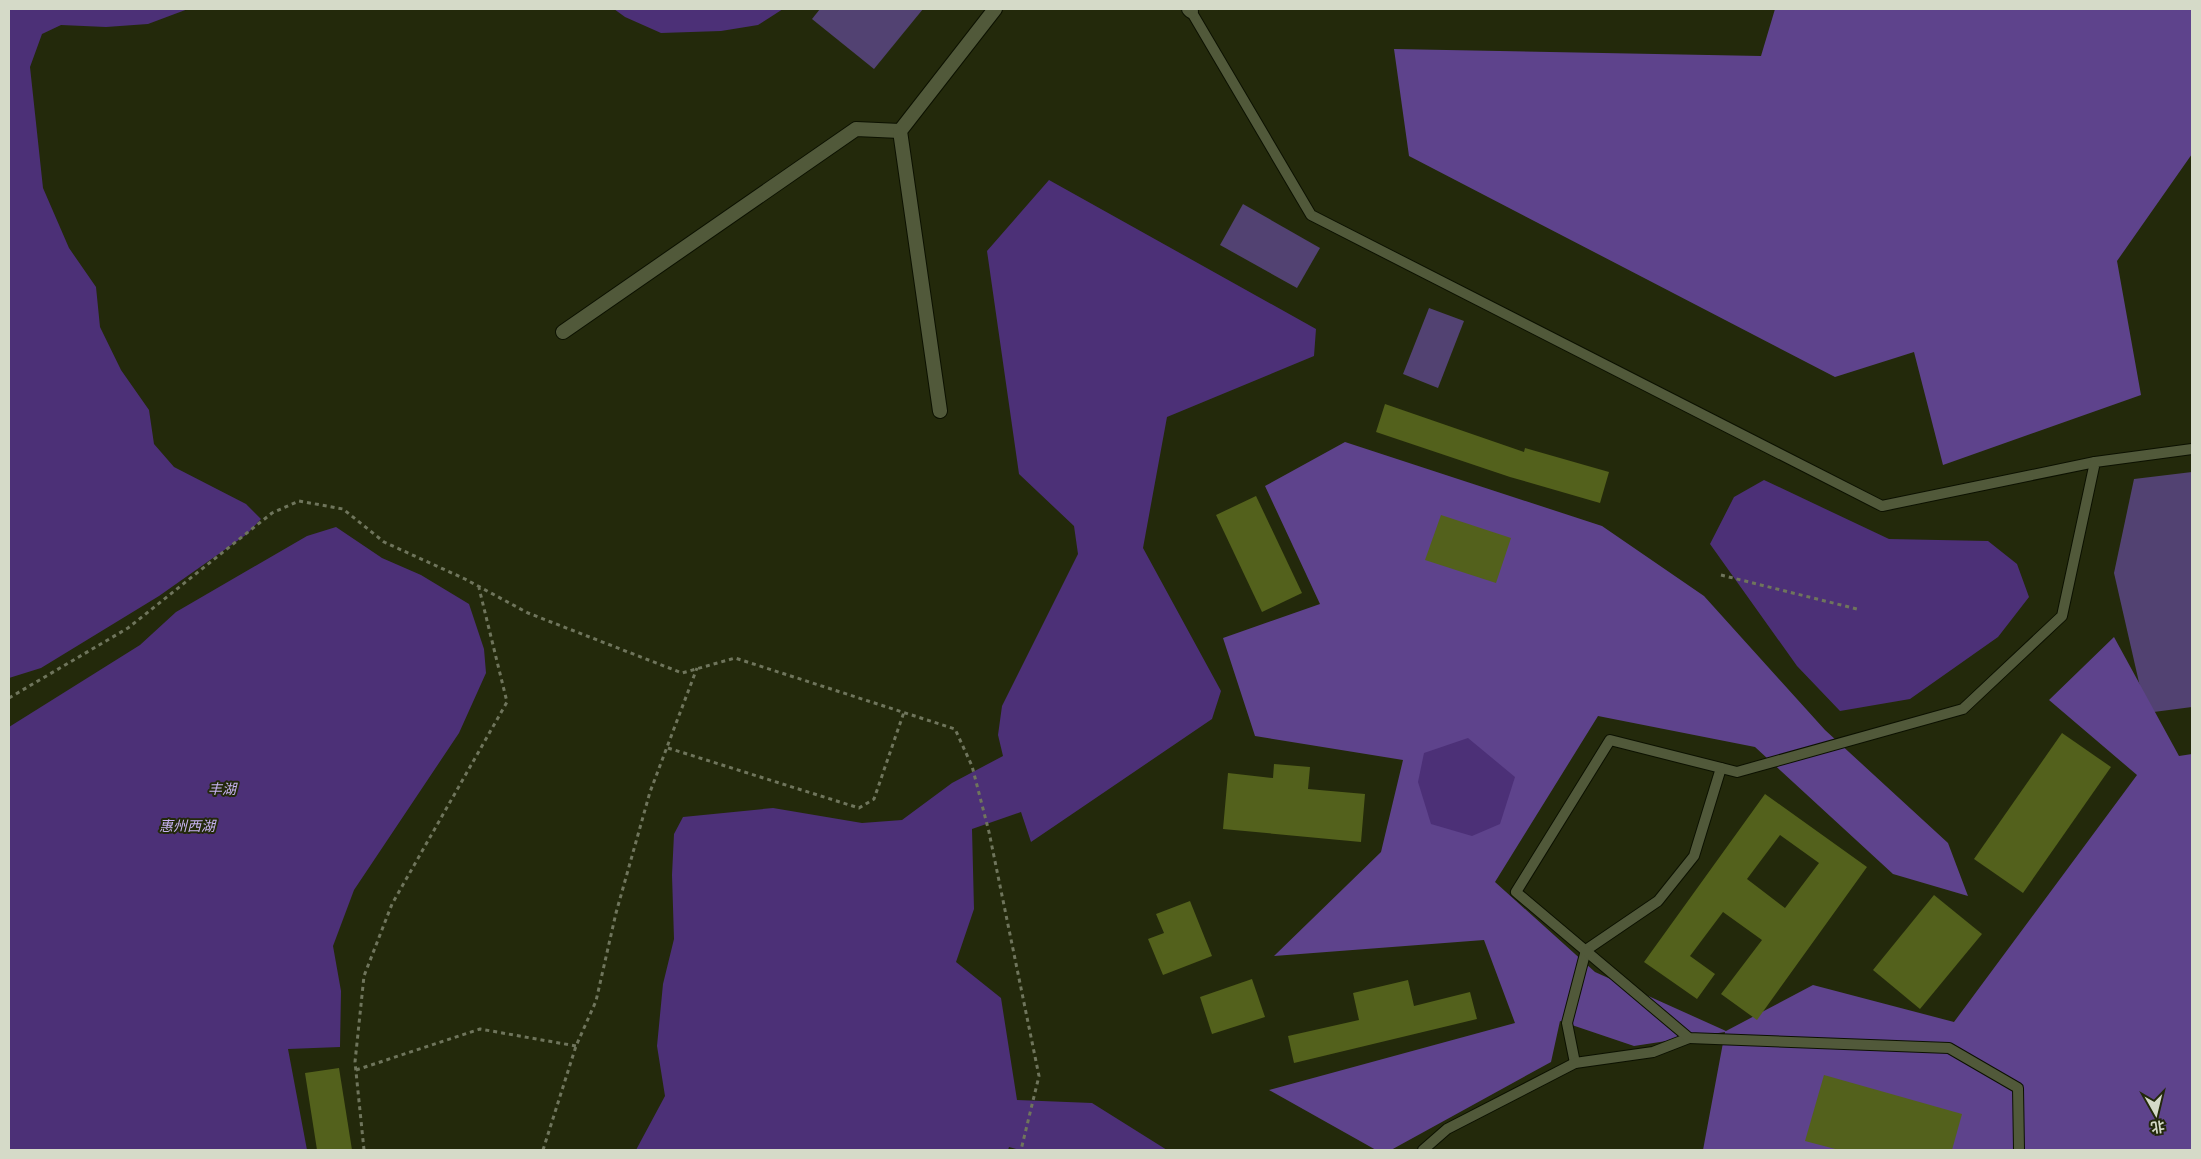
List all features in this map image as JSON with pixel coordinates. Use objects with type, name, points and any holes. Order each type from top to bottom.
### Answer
[{"type":"street","points":[[940,410],[900,130],[995,9]]},
{"type":"street","points":[[563,332],[856,129],[900,130]]},
{"type":"lane","points":[[1190,10],[1311,215],[1882,506],[2095,462],[2192,449]]},
{"type":"lane","points":[[1689,1038],[1516,892],[1610,740],[1738,772],[1963,709],[2062,616],[2095,462]]},
{"type":"lane","points":[[1575,1063],[1567,1023],[1586,950],[1658,901],[1694,856],[1721,768]]},
{"type":"lane","points":[[1423,1150],[1447,1129],[1575,1063],[1653,1052],[1689,1038],[1949,1048],[2018,1088],[2019,1150]]},
{"type":"path","points":[[9,698],[128,628],[272,513],[299,501],[343,510],[384,542],[479,587],[528,613],[682,673],[734,658],[956,729],[972,766],[988,832],[1039,1076],[1021,1150]]},
{"type":"path","points":[[1721,575],[1857,609]]},
{"type":"path","points":[[364,1150],[356,1070],[364,976],[392,904],[507,702],[479,587]]},
{"type":"path","points":[[544,1150],[576,1046],[596,1001],[616,913],[650,792],[697,668]]},
{"type":"path","points":[[668,748],[859,808],[874,799],[904,712]]},
{"type":"path","points":[[356,1070],[480,1029],[576,1046]]},
{"type":"shaded area","points":[[820,9],[923,9],[874,69],[812,19]]},
{"type":"shaded area","points":[[1775,9],[2192,9],[2192,154],[2117,261],[2141,395],[1943,465],[1914,352],[1835,377],[1409,156],[1394,49],[1761,56]]},
{"type":"shaded area","points":[[1243,204],[1320,248],[1297,288],[1220,245]]},
{"type":"shaded area","points":[[1429,308],[1464,321],[1438,388],[1403,374]]},
{"type":"shaded area","points":[[1345,442],[1602,526],[1704,596],[1825,730],[1948,843],[1968,896],[1893,874],[1755,747],[1598,716],[1495,882],[1595,972],[1726,1031],[1813,985],[1954,1022],[2137,775],[2049,700],[2114,637],[2179,756],[2192,754],[2192,1150],[1703,1150],[1725,1032],[1634,1046],[1560,1021],[1551,1062],[1391,1150],[1376,1150],[1269,1090],[1515,1023],[1484,940],[1274,956],[1381,852],[1403,760],[1255,736],[1223,638],[1320,604],[1265,486]]},
{"type":"shaded area","points":[[2192,472],[2192,707],[2146,713],[2114,573],[2134,479]]},
{"type":"water","points":[[9,9],[188,9],[148,24],[106,27],[61,25],[42,34],[30,67],[43,188],[69,248],[96,287],[100,327],[121,370],[149,410],[154,444],[174,467],[246,504],[261,519],[247,534],[159,596],[41,668],[9,678]]},
{"type":"water","points":[[614,9],[783,9],[758,25],[721,31],[661,33],[625,17]]},
{"type":"water","points":[[1049,180],[1316,329],[1314,356],[1167,417],[1143,548],[1221,691],[1212,719],[1031,842],[1021,812],[972,829],[974,909],[956,962],[1001,998],[1017,1100],[1092,1103],[1167,1150],[1020,1150],[1009,1147],[1008,1150],[636,1150],[665,1096],[657,1046],[663,984],[674,939],[672,875],[674,834],[683,817],[773,808],[862,823],[902,820],[952,783],[1003,756],[998,735],[1002,706],[1078,554],[1074,526],[1019,474],[987,251]]},
{"type":"water","points":[[1764,480],[1889,539],[1988,541],[2017,564],[2029,597],[1998,637],[1910,699],[1840,711],[1797,666],[1710,544],[1734,497]]},
{"type":"water","name":"惠州西湖","points":[[336,527],[382,558],[421,575],[469,604],[484,649],[486,673],[459,733],[354,890],[333,946],[341,991],[340,1047],[288,1049],[307,1150],[9,1150],[9,727],[140,645],[176,612],[307,536]]},
{"type":"water","points":[[1468,738],[1515,777],[1500,824],[1472,836],[1431,824],[1418,782],[1424,753]]},
{"type":"building","points":[[1385,404],[1524,452],[1525,448],[1609,472],[1600,503],[1510,477],[1376,432]]},
{"type":"building","points":[[1256,496],[1302,593],[1262,612],[1216,515]]},
{"type":"building","points":[[1441,515],[1511,538],[1496,583],[1425,560]]},
{"type":"building","points":[[2062,733],[2111,767],[2023,893],[1974,859]]},
{"type":"building","points":[[1274,764],[1310,767],[1308,789],[1365,794],[1361,842],[1223,829],[1228,773],[1273,778]]},
{"type":"building","points":[[1765,794],[1867,867],[1757,1020],[1721,994],[1762,940],[1723,912],[1690,956],[1715,974],[1697,999],[1644,962]],"holes":[[[1780,835],[1819,863],[1785,908],[1747,879]]]},
{"type":"building","points":[[1934,895],[1982,934],[1920,1009],[1873,970]]},
{"type":"building","points":[[1190,901],[1212,956],[1163,975],[1148,939],[1164,933],[1156,914]]},
{"type":"building","points":[[1252,979],[1265,1017],[1212,1034],[1200,997]]},
{"type":"building","points":[[1408,980],[1414,1006],[1470,992],[1477,1019],[1294,1063],[1288,1036],[1359,1020],[1353,993]]},
{"type":"building","points":[[339,1068],[352,1150],[317,1150],[305,1073]]},
{"type":"building","points":[[1824,1075],[1962,1114],[1952,1150],[1839,1150],[1805,1141]]},
{"type":"water label","name":"丰湖","points":[[222,789]]}]
